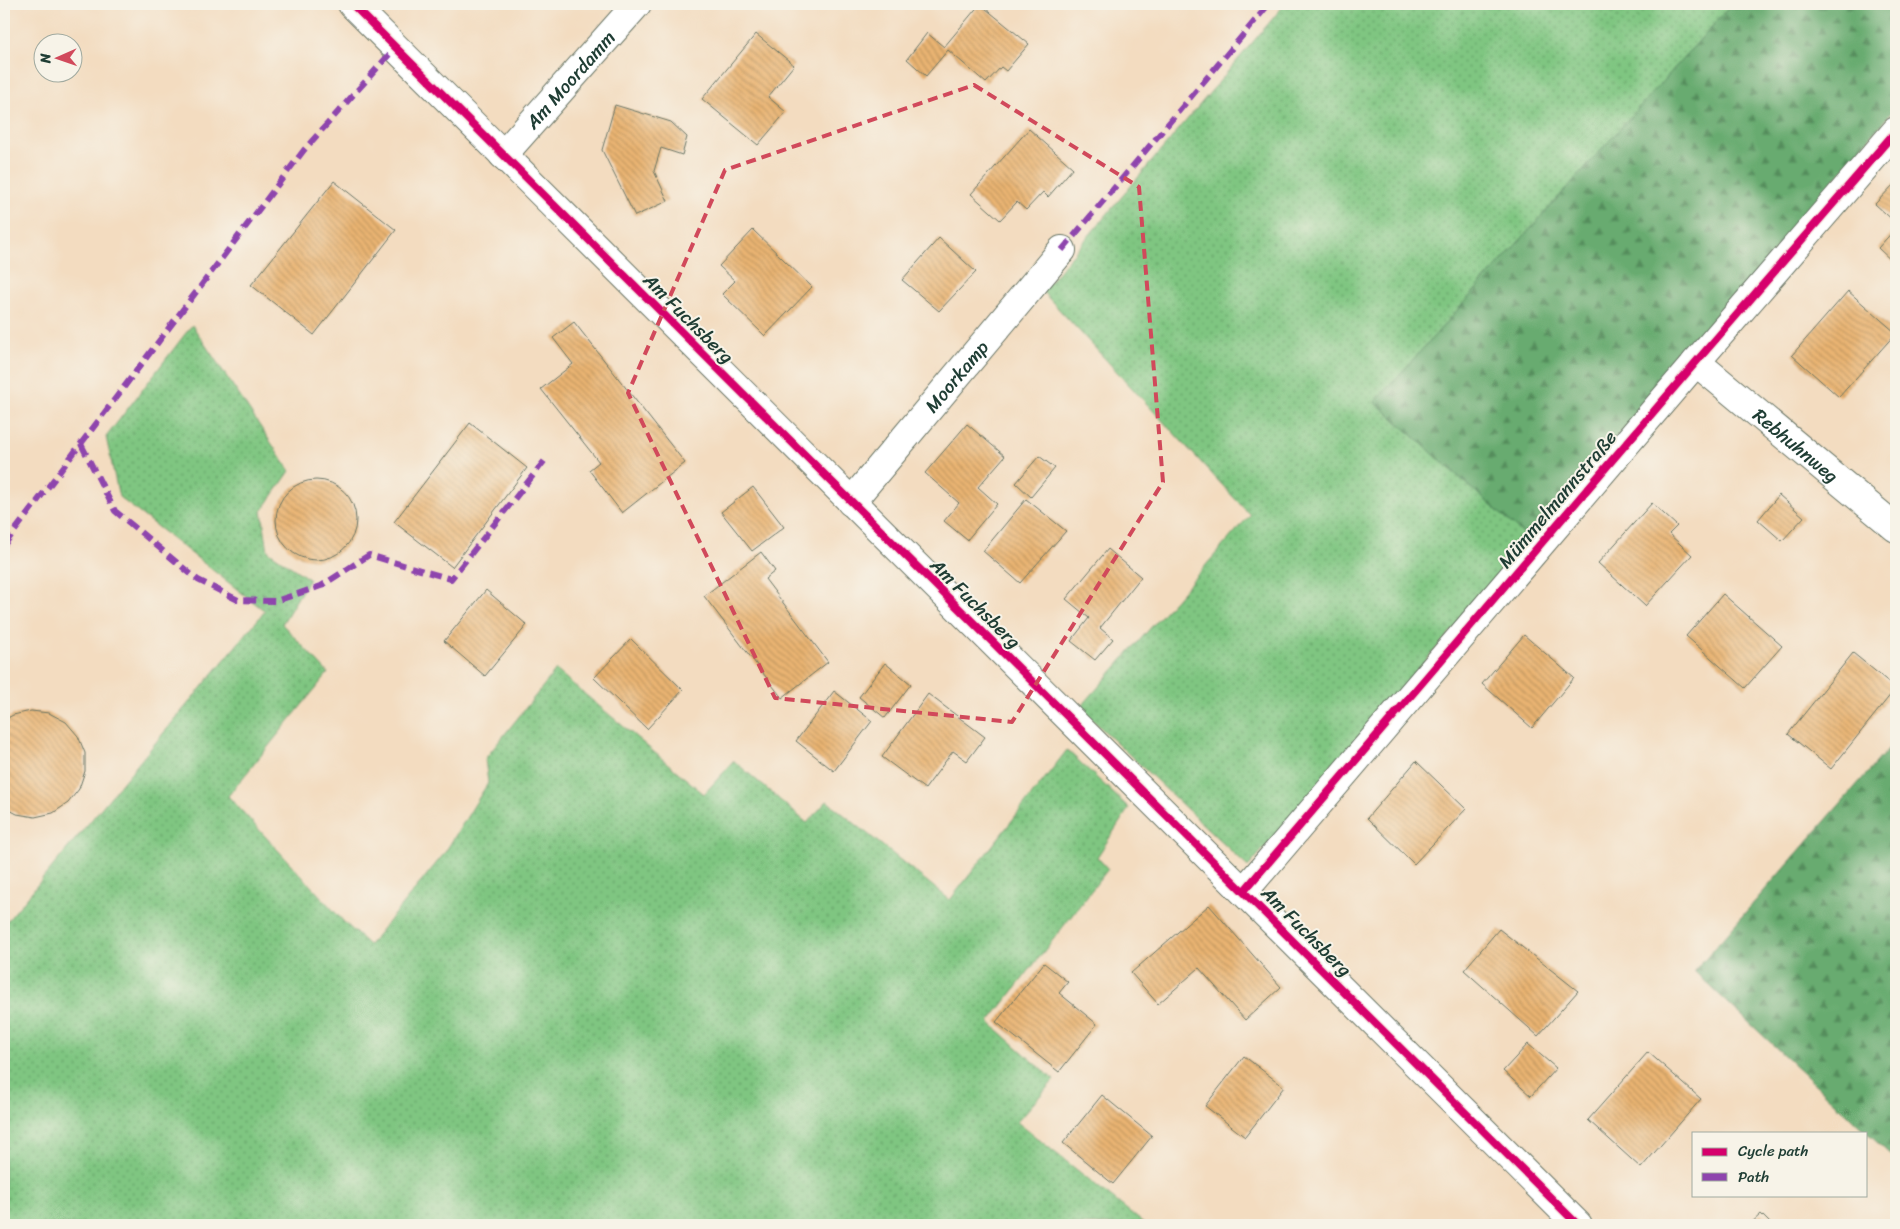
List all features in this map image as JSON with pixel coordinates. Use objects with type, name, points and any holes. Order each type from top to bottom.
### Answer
[{"type":"street","name":"Am Fuchsberg","points":[[352,4],[1578,1225]]},
{"type":"street","name":"Am Moordamm","points":[[503,155],[637,4]]},
{"type":"street","name":"Mümmelmannstraße","points":[[1244,891],[1896,131]]},
{"type":"street","name":"Moorkamp","points":[[851,502],[1062,250]]},
{"type":"street","name":"Rebhuhnweg","points":[[1696,362],[1896,528]]},
{"type":"highlighted area","points":[[974,85],[1139,187],[1163,482],[1012,722],[775,698],[628,393],[725,170]]},
{"type":"green space","points":[[1285,4],[1732,4],[1375,402],[1530,540],[1248,867],[1080,708],[1250,515],[1042,291]]},
{"type":"green space","points":[[1732,4],[1896,4],[1896,107],[1530,540],[1375,402]]},
{"type":"green space","points":[[192,325],[290,471],[262,511],[268,551],[309,579],[282,624],[328,673],[228,796],[345,923],[369,945],[444,854],[488,783],[485,759],[556,670],[704,794],[734,761],[807,823],[827,801],[950,900],[1067,750],[1129,808],[1097,857],[1108,869],[989,1022],[1054,1080],[1017,1122],[1146,1225],[4,1225],[4,925],[265,611],[119,497],[106,437]]},
{"type":"green space","points":[[1896,740],[1896,1160],[1694,971]]},
{"type":"building","points":[[980,4],[1029,44],[1006,71],[1001,67],[986,83],[948,50],[926,76],[907,59],[927,33],[944,47]]},
{"type":"building","points":[[756,34],[794,65],[768,97],[786,112],[758,145],[702,99]]},
{"type":"building","points":[[615,105],[671,122],[687,137],[682,155],[661,148],[654,171],[668,201],[635,216],[602,150]]},
{"type":"building","points":[[1029,129],[1073,168],[1048,197],[1043,192],[1026,210],[1017,202],[1000,220],[971,194]]},
{"type":"building","points":[[334,181],[396,230],[314,335],[251,285]]},
{"type":"building","points":[[1896,182],[1896,223],[1875,204]]},
{"type":"building","points":[[1896,228],[1896,265],[1878,248]]},
{"type":"building","points":[[753,230],[812,287],[765,336],[722,294],[735,281],[719,266]]},
{"type":"building","points":[[939,238],[976,272],[939,311],[902,280]]},
{"type":"building","points":[[1848,291],[1896,333],[1839,397],[1792,355]]},
{"type":"building","points":[[574,322],[685,463],[622,513],[589,470],[599,462],[541,389],[573,364],[553,338]]},
{"type":"building","points":[[470,423],[527,468],[452,567],[394,522]]},
{"type":"building","points":[[967,424],[1005,456],[978,487],[997,504],[967,540],[944,521],[959,503],[925,473]]},
{"type":"building","points":[[1039,456],[1055,468],[1031,497],[1016,483]]},
{"type":"building","points":[[316,480],[331,483],[344,492],[353,505],[356,520],[353,535],[344,548],[331,557],[316,560],[301,557],[288,548],[279,535],[276,520],[279,505],[288,492],[301,483]]},
{"type":"building","points":[[753,487],[784,527],[752,551],[721,512]]},
{"type":"building","points":[[1779,495],[1804,517],[1782,541],[1758,520]]},
{"type":"building","points":[[1026,499],[1066,531],[1020,583],[983,551]]},
{"type":"building","points":[[1652,503],[1677,526],[1669,534],[1692,555],[1645,606],[1598,563]]},
{"type":"building","points":[[1108,549],[1141,577],[1100,628],[1113,639],[1095,660],[1071,641],[1089,618],[1066,599]]},
{"type":"building","points":[[761,552],[775,571],[765,579],[828,662],[782,698],[704,596]]},
{"type":"building","points":[[486,590],[527,625],[485,676],[444,641]]},
{"type":"building","points":[[1723,594],[1782,646],[1745,688],[1686,636]]},
{"type":"building","points":[[1524,635],[1574,678],[1532,728],[1482,684]]},
{"type":"building","points":[[631,639],[683,690],[647,729],[594,678]]},
{"type":"building","points":[[1853,653],[1896,688],[1831,769],[1788,734]]},
{"type":"building","points":[[885,663],[911,684],[885,718],[859,697]]},
{"type":"building","points":[[834,691],[872,721],[834,771],[796,741]]},
{"type":"building","points":[[928,694],[985,737],[967,761],[953,751],[925,789],[882,757]]},
{"type":"building","points":[[31,711],[49,713],[66,722],[78,736],[85,753],[85,771],[79,789],[68,803],[53,813],[35,817],[17,814],[4,807],[4,720],[13,715]]},
{"type":"building","points":[[1416,761],[1466,809],[1414,864],[1367,818]]},
{"type":"building","points":[[1209,905],[1281,987],[1245,1020],[1199,968],[1158,1004],[1131,973]]},
{"type":"building","points":[[1499,929],[1578,991],[1538,1036],[1464,970]]},
{"type":"building","points":[[1044,963],[1068,982],[1059,993],[1097,1024],[1059,1072],[996,1022]]},
{"type":"building","points":[[1528,1044],[1556,1068],[1531,1096],[1503,1071]]},
{"type":"building","points":[[1648,1052],[1701,1099],[1641,1168],[1588,1120]]},
{"type":"building","points":[[1244,1056],[1284,1087],[1245,1137],[1205,1106]]},
{"type":"building","points":[[1102,1095],[1152,1136],[1113,1184],[1063,1143]]},
{"type":"building","points":[[1761,1214],[1772,1225],[1749,1225]]},
{"type":"marked path","points":[[1062,250],[1269,4]]},
{"type":"marked path","points":[[4,545],[304,150],[396,47]]},
{"type":"marked path","points":[[81,444],[115,511],[198,580],[238,600],[276,601],[321,586],[369,555],[451,579],[546,459]]},
{"type":"cycle path","points":[[352,4],[1578,1225]]},
{"type":"cycle path","points":[[1244,891],[1896,131]]}]
